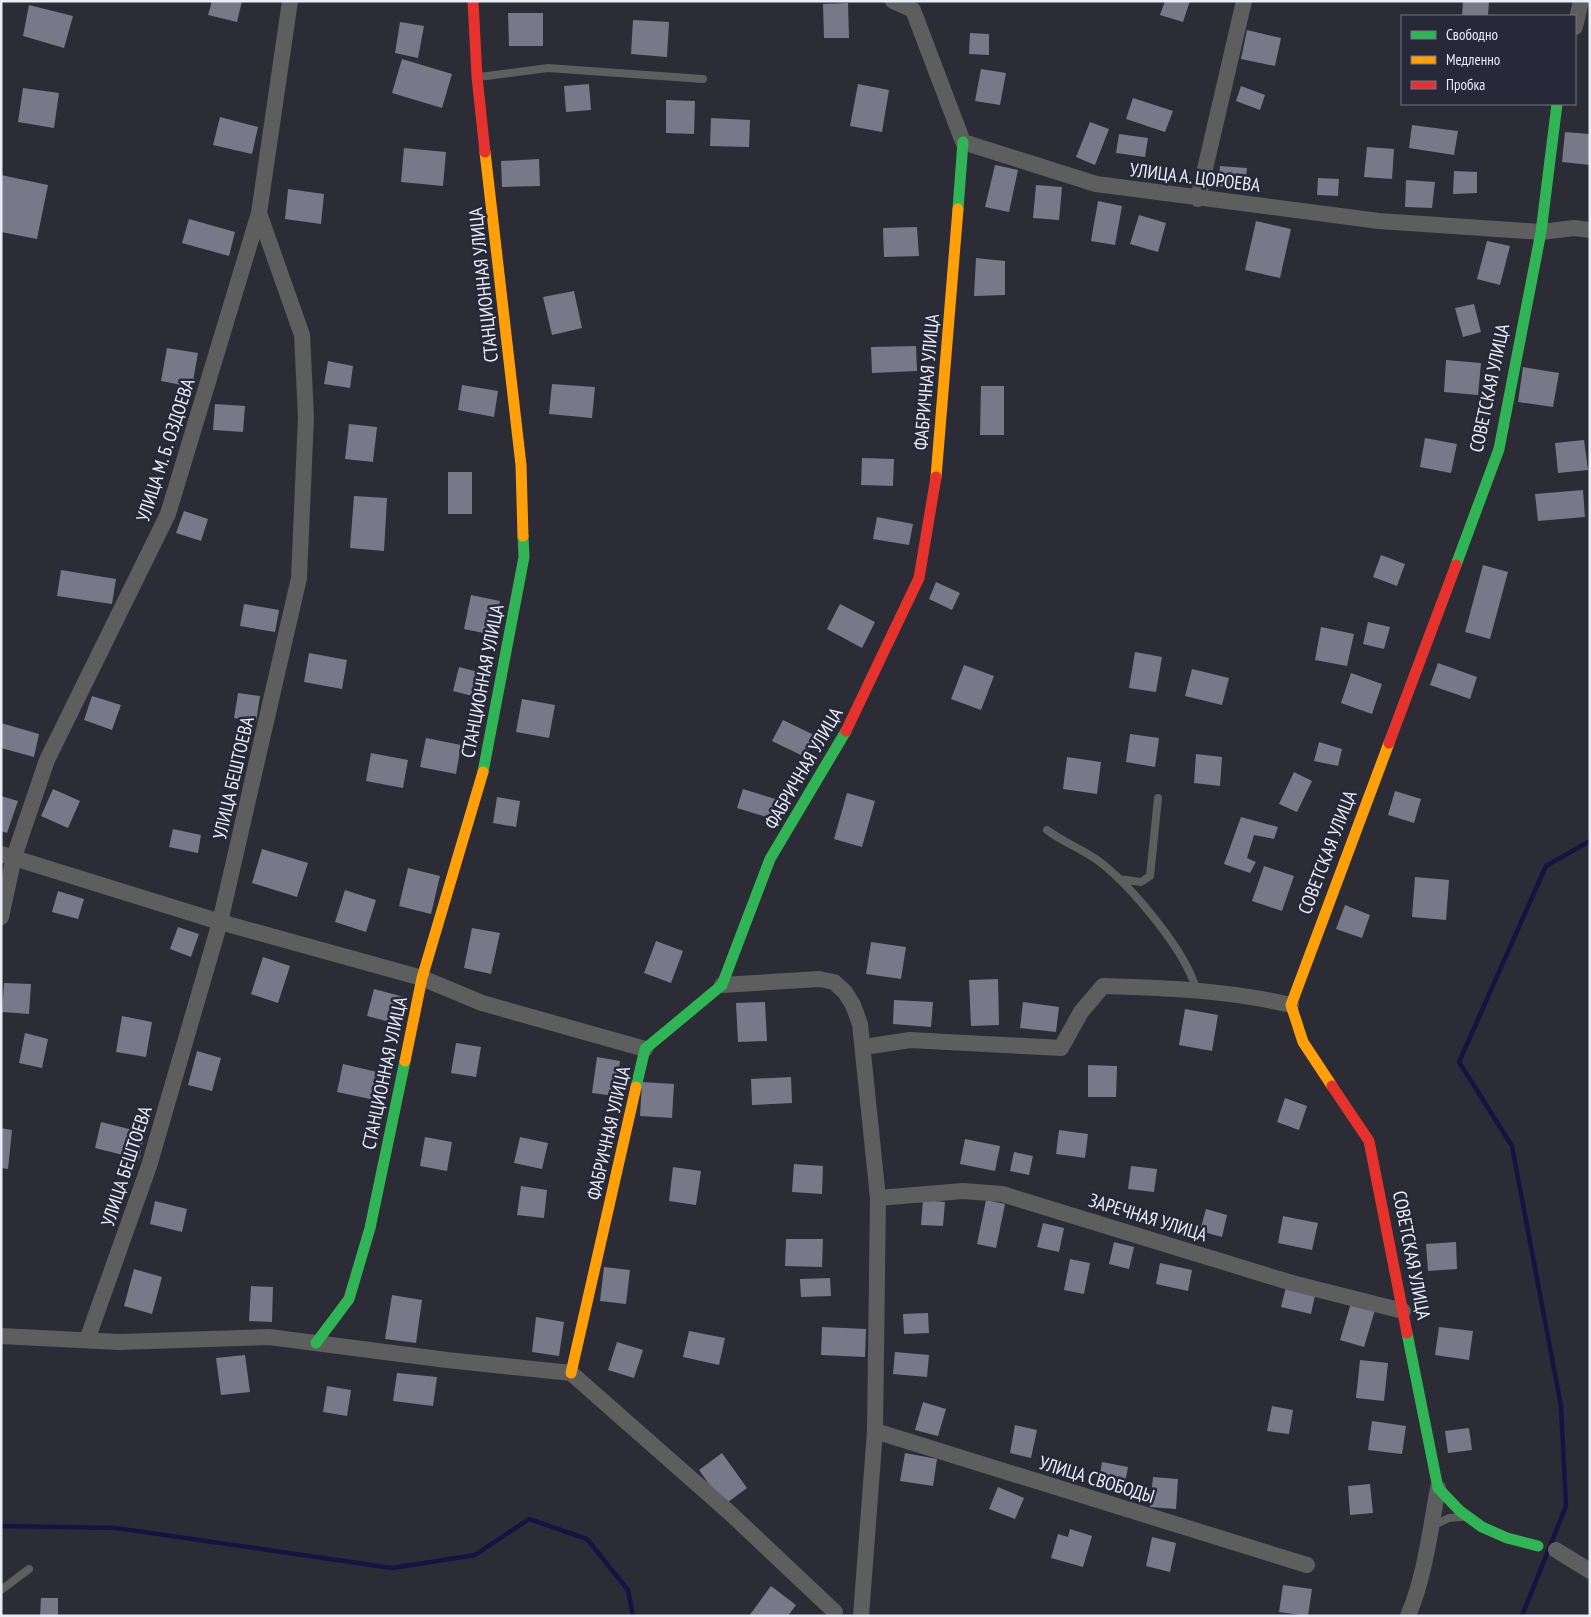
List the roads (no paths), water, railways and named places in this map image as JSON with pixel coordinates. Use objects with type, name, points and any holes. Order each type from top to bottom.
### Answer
[{"type":"street","name":"УЛИЦА М. Б. ОЗДОЕВА","points":[[1,918],[8,855],[47,760],[168,514],[258,213],[290,1]]},
{"type":"street","name":"СТАНЦИОННАЯ УЛИЦА","points":[[316,1342],[349,1299],[367,1237],[422,978],[482,779],[524,557],[521,465],[477,77],[473,1]]},
{"type":"street","points":[[893,1],[913,10],[963,142]]},
{"type":"street","points":[[1198,199],[1244,1]]},
{"type":"street","points":[[1576,23],[1581,1]]},
{"type":"street","name":"СОВЕТСКАЯ УЛИЦА","points":[[1438,1488],[1369,1141],[1303,1042],[1291,1005],[1499,448],[1541,232],[1556,105]]},
{"type":"street","name":"УЛИЦА А. ЦОРОЕВА","points":[[963,142],[1096,184],[1198,199],[1379,221],[1541,232],[1574,228],[1590,230]]},
{"type":"street","name":"ФАБРИЧНАЯ УЛИЦА","points":[[571,1373],[645,1049],[722,985],[770,859],[854,716],[919,578],[935,492],[963,142]]},
{"type":"street","name":"УЛИЦА БЕШТОЕВА","points":[[87,1340],[149,1166],[220,922],[299,578],[306,417],[302,335],[258,213]]},
{"type":"street","points":[[8,855],[220,922],[422,978],[482,1004],[645,1049]]},
{"type":"street","points":[[722,985],[819,980],[834,982],[845,992],[853,1005],[864,1047],[878,1198],[876,1431],[860,1616]]},
{"type":"street","points":[[864,1047],[910,1040],[1061,1048],[1081,1012],[1103,986],[1196,989],[1245,994],[1291,1005]]},
{"type":"street","name":"ЗАРЕЧНАЯ УЛИЦА","points":[[878,1198],[963,1191],[1002,1194],[1292,1283],[1403,1310]]},
{"type":"street","points":[[1,1336],[119,1342],[269,1336],[571,1373],[730,1513],[836,1612]]},
{"type":"street","name":"УЛИЦА СВОБОДЫ","points":[[876,1431],[1307,1564]]},
{"type":"street","points":[[1438,1488],[1466,1517],[1499,1536],[1538,1546]]},
{"type":"street","points":[[1408,1616],[1415,1600],[1438,1488]]},
{"type":"street","points":[[1556,1550],[1590,1570]]},
{"type":"lane","points":[[477,77],[548,68],[703,79]]},
{"type":"lane","points":[[1118,879],[1141,882],[1150,876],[1158,798]]},
{"type":"lane","points":[[1047,830],[1060,840],[1090,855],[1118,879],[1182,955],[1196,989]]},
{"type":"lane","points":[[1431,1527],[1449,1518],[1466,1517]]},
{"type":"lane","points":[[1,1590],[29,1569]]},
{"type":"waterway","points":[[1522,1616],[1566,1506],[1561,1406],[1512,1146],[1459,1062],[1546,866],[1590,841]]},
{"type":"waterway","points":[[1,1526],[116,1528],[392,1568],[475,1555],[529,1519],[587,1539],[628,1590],[633,1616]]}]
